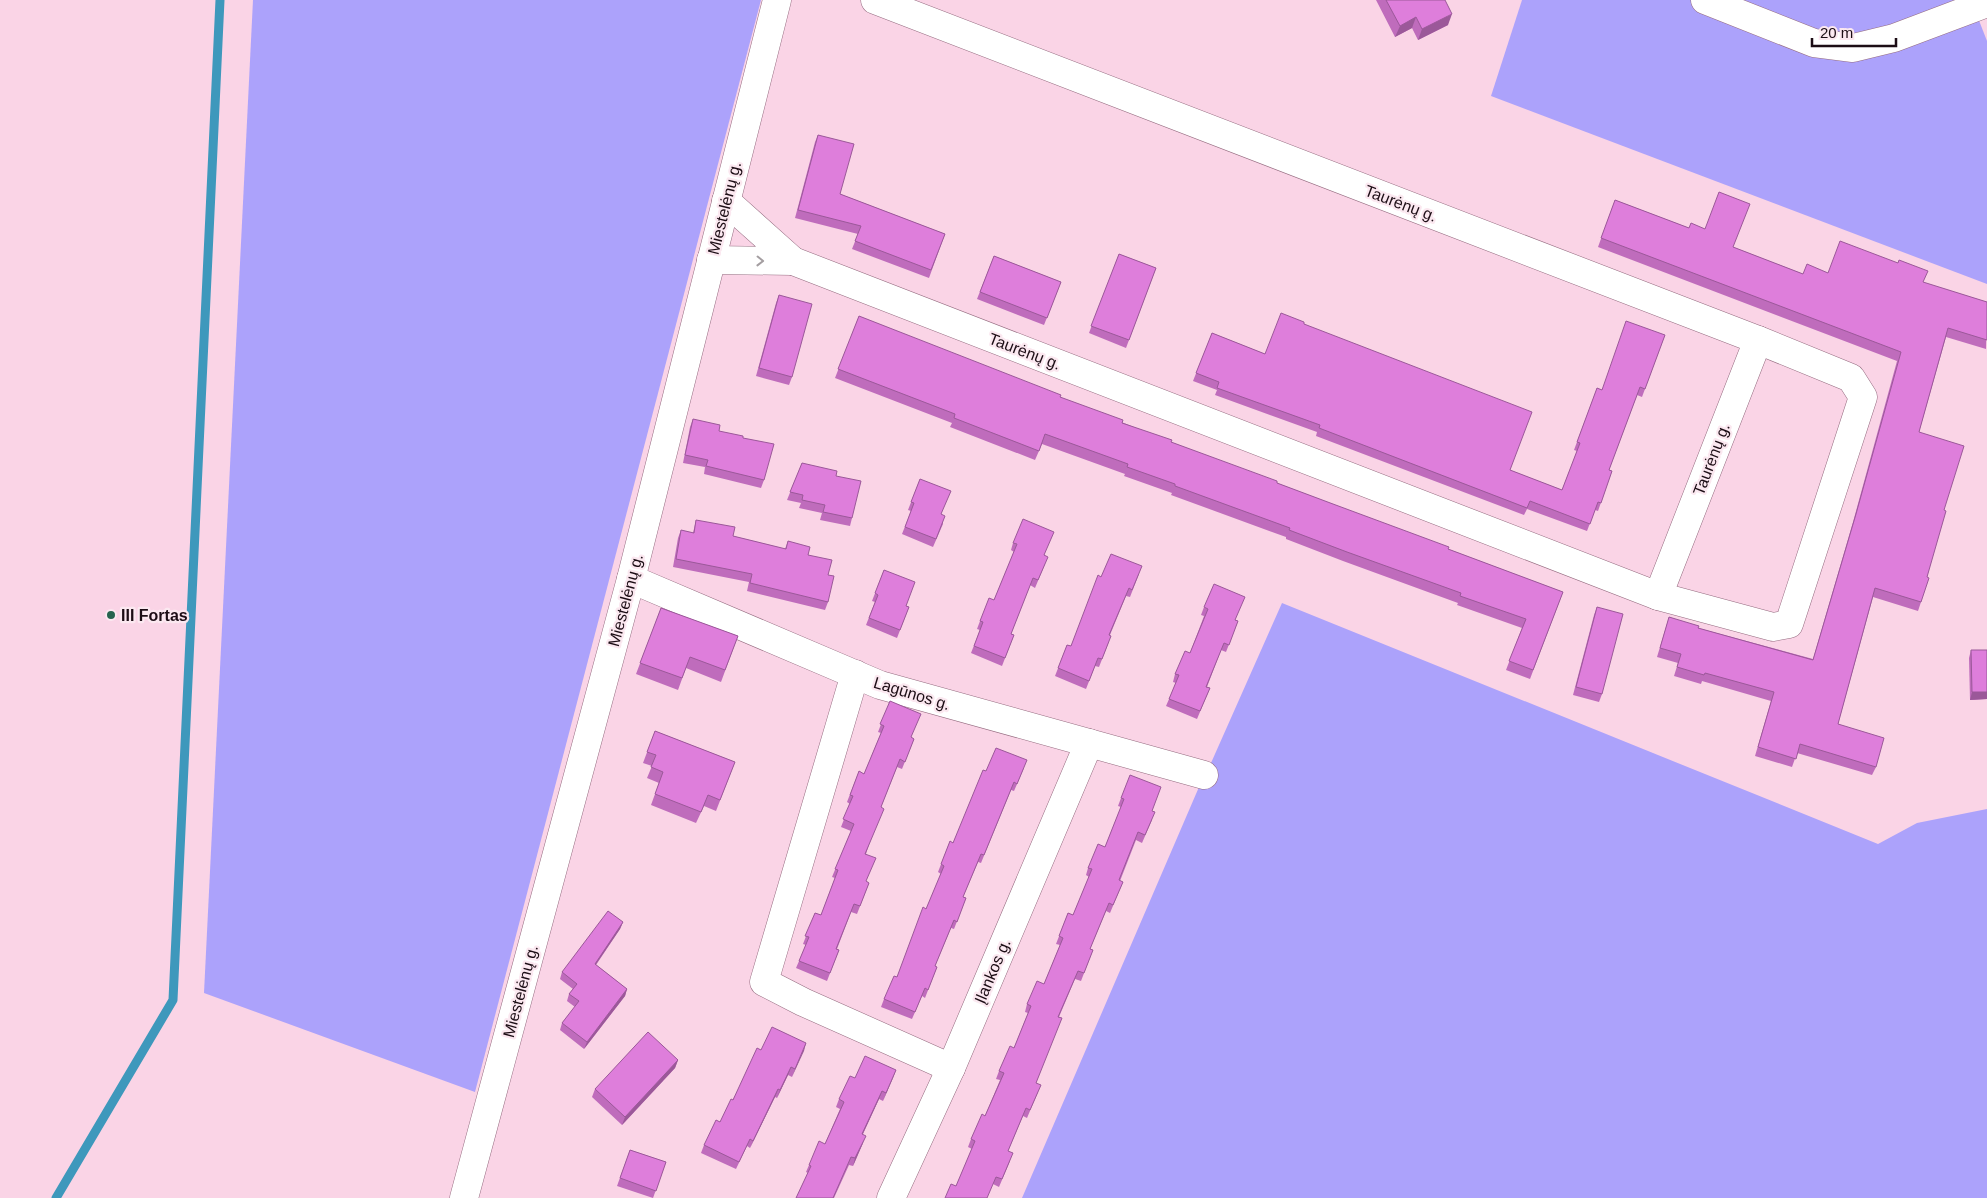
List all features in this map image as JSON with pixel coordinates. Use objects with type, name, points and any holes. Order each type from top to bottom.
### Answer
[{"type":"street","name":"Miestelėnų g.","points":[[464,1198],[630,579],[777,0]]},
{"type":"street","name":"Taurėnų g.","points":[[711,260],[793,261],[1658,596],[1758,340],[875,0]]},
{"type":"street","points":[[1705,0],[1814,43],[1853,48],[1894,38],[1987,3]]},
{"type":"street","name":"Taurėnų g.","points":[[726,201],[793,261]]},
{"type":"street","points":[[1658,596],[1773,627],[1789,624],[1863,396],[1851,378],[1758,340]]},
{"type":"street","name":"Lagūnos g.","points":[[630,579],[880,685],[1204,775]]},
{"type":"street","points":[[855,674],[764,982],[802,1002],[951,1068]]},
{"type":"street","name":"Įlankos g.","points":[[891,1198],[951,1068],[1090,743]]},
{"type":"shaded area","points":[[253,0],[761,0],[475,1092],[204,993]]},
{"type":"shaded area","points":[[1522,0],[1971,0],[1987,41],[1987,284],[1491,96]]},
{"type":"shaded area","points":[[1282,603],[1878,844],[1917,823],[1987,809],[1987,1198],[1022,1198],[1199,787]]},
{"type":"building","points":[[1386,0],[1445,0],[1452,14],[1422,29],[1416,17],[1400,26]]},
{"type":"building","points":[[818,135],[854,144],[840,194],[945,234],[931,270],[855,241],[861,226],[798,210]]},
{"type":"building","points":[[1719,192],[1750,204],[1733,247],[1803,274],[1807,264],[1828,273],[1840,241],[1898,263],[1899,260],[1928,271],[1923,282],[1987,302],[1987,340],[1948,328],[1919,432],[1964,446],[1944,510],[1946,511],[1921,602],[1875,588],[1838,724],[1884,738],[1876,767],[1800,744],[1796,759],[1758,747],[1774,692],[1677,667],[1681,654],[1660,648],[1669,617],[1699,626],[1698,628],[1813,660],[1901,352],[1601,238],[1615,200],[1689,228],[1691,223],[1705,229]]},
{"type":"building","points":[[1119,254],[1156,268],[1129,340],[1091,326]]},
{"type":"building","points":[[994,256],[1061,282],[1047,318],[980,292]]},
{"type":"building","points":[[779,295],[812,304],[792,377],[759,368]]},
{"type":"building","points":[[1281,313],[1304,322],[1304,324],[1532,412],[1510,470],[1562,490],[1580,443],[1577,442],[1597,388],[1602,390],[1626,321],[1665,335],[1645,389],[1640,387],[1609,470],[1612,471],[1601,503],[1598,502],[1590,524],[1530,501],[1527,508],[1319,428],[1320,425],[1217,388],[1219,382],[1196,373],[1212,333],[1265,354]]},
{"type":"building","points":[[859,316],[1061,395],[1060,397],[1123,420],[1122,423],[1172,440],[1171,442],[1563,592],[1533,670],[1509,661],[1526,619],[1460,596],[1461,593],[1347,552],[1289,530],[1290,528],[1175,486],[1175,484],[1127,467],[1128,464],[1045,434],[1039,451],[954,418],[955,414],[838,369]]},
{"type":"building","points":[[693,419],[720,425],[719,431],[774,444],[764,480],[706,466],[708,460],[685,455]]},
{"type":"building","points":[[802,463],[837,471],[836,476],[861,481],[852,518],[823,512],[825,505],[802,500],[803,495],[790,492]]},
{"type":"building","points":[[920,479],[951,491],[941,514],[945,516],[936,539],[905,527],[914,503],[911,502]]},
{"type":"building","points":[[1023,519],[1054,532],[1044,555],[1048,557],[1038,580],[1033,578],[1011,634],[1014,635],[1005,658],[974,646],[983,622],[980,621],[989,598],[994,600],[1017,544],[1013,543]]},
{"type":"building","points":[[696,520],[735,527],[733,536],[786,549],[788,541],[810,547],[808,555],[832,560],[828,575],[834,576],[828,602],[750,583],[752,574],[676,559],[681,530],[694,533]]},
{"type":"building","points":[[1111,554],[1142,566],[1132,590],[1129,588],[1109,635],[1111,636],[1102,659],[1098,658],[1089,681],[1058,668],[1067,645],[1071,646],[1098,575],[1101,577]]},
{"type":"building","points":[[884,570],[915,582],[906,606],[909,607],[900,630],[869,618],[878,595],[875,593]]},
{"type":"building","points":[[1214,584],[1245,597],[1235,620],[1238,621],[1229,645],[1224,643],[1206,687],[1210,688],[1200,711],[1169,699],[1179,675],[1175,674],[1185,651],[1190,653],[1208,609],[1204,607]]},
{"type":"building","points":[[1597,607],[1623,614],[1602,694],[1576,687]]},
{"type":"building","points":[[661,608],[738,636],[725,670],[690,657],[682,678],[640,663]]},
{"type":"building","points":[[1971,650],[1987,650],[1987,692],[1972,692]]},
{"type":"building","points":[[890,701],[921,714],[911,737],[914,739],[905,762],[900,759],[881,807],[884,809],[865,854],[876,858],[866,881],[869,883],[860,906],[854,904],[836,949],[839,950],[830,973],[799,961],[809,937],[805,936],[815,913],[821,915],[838,870],[835,869],[854,824],[843,819],[853,796],[850,795],[859,771],[864,774],[884,726],[880,724]]},
{"type":"building","points":[[655,731],[735,762],[720,800],[708,795],[701,812],[655,794],[663,772],[651,767],[656,755],[647,752]]},
{"type":"building","points":[[996,748],[1027,760],[1017,784],[1014,782],[984,855],[981,854],[963,897],[966,898],[957,922],[954,920],[935,966],[937,967],[928,990],[925,988],[915,1012],[884,999],[894,976],[897,977],[923,907],[926,909],[944,866],[941,864],[950,841],[953,843],[983,770],[986,771]]},
{"type":"building","points":[[1130,775],[1161,787],[1152,811],[1155,812],[1145,835],[1138,832],[1119,880],[1123,882],[1113,905],[1109,903],[1090,949],[1093,950],[1084,973],[1078,971],[1058,1017],[1062,1018],[1036,1083],[1041,1085],[1030,1110],[1026,1108],[1008,1151],[1013,1153],[1002,1179],[996,1177],[987,1198],[945,1198],[951,1184],[956,1186],[975,1141],[971,1139],[982,1114],[985,1116],[1004,1073],[999,1071],[1010,1046],[1014,1048],[1031,1006],[1027,1004],[1037,981],[1044,984],[1063,938],[1059,936],[1068,913],[1073,915],[1092,869],[1088,868],[1098,844],[1105,847],[1124,799],[1121,798]]},
{"type":"building","points":[[608,911],[623,922],[595,964],[627,989],[587,1042],[562,1023],[579,1001],[569,994],[577,984],[562,972]]},
{"type":"building","points":[[772,1027],[806,1043],[795,1069],[791,1067],[780,1090],[778,1089],[753,1141],[750,1139],[739,1162],[704,1145],[716,1120],[720,1122],[731,1099],[733,1100],[757,1048],[761,1050]]},
{"type":"building","points":[[648,1032],[678,1060],[625,1117],[595,1089]]},
{"type":"building","points":[[865,1056],[896,1070],[886,1093],[882,1091],[862,1134],[866,1136],[855,1158],[851,1157],[833,1198],[796,1198],[811,1166],[809,1165],[819,1141],[825,1144],[844,1102],[839,1099],[850,1076],[855,1078]]},
{"type":"building","points":[[630,1150],[666,1162],[656,1191],[620,1178]]},
{"type":"waterway","points":[[56,1198],[173,1000],[220,0]]},
{"type":"place","name":"III Fortas","points":[[111,615]]}]
